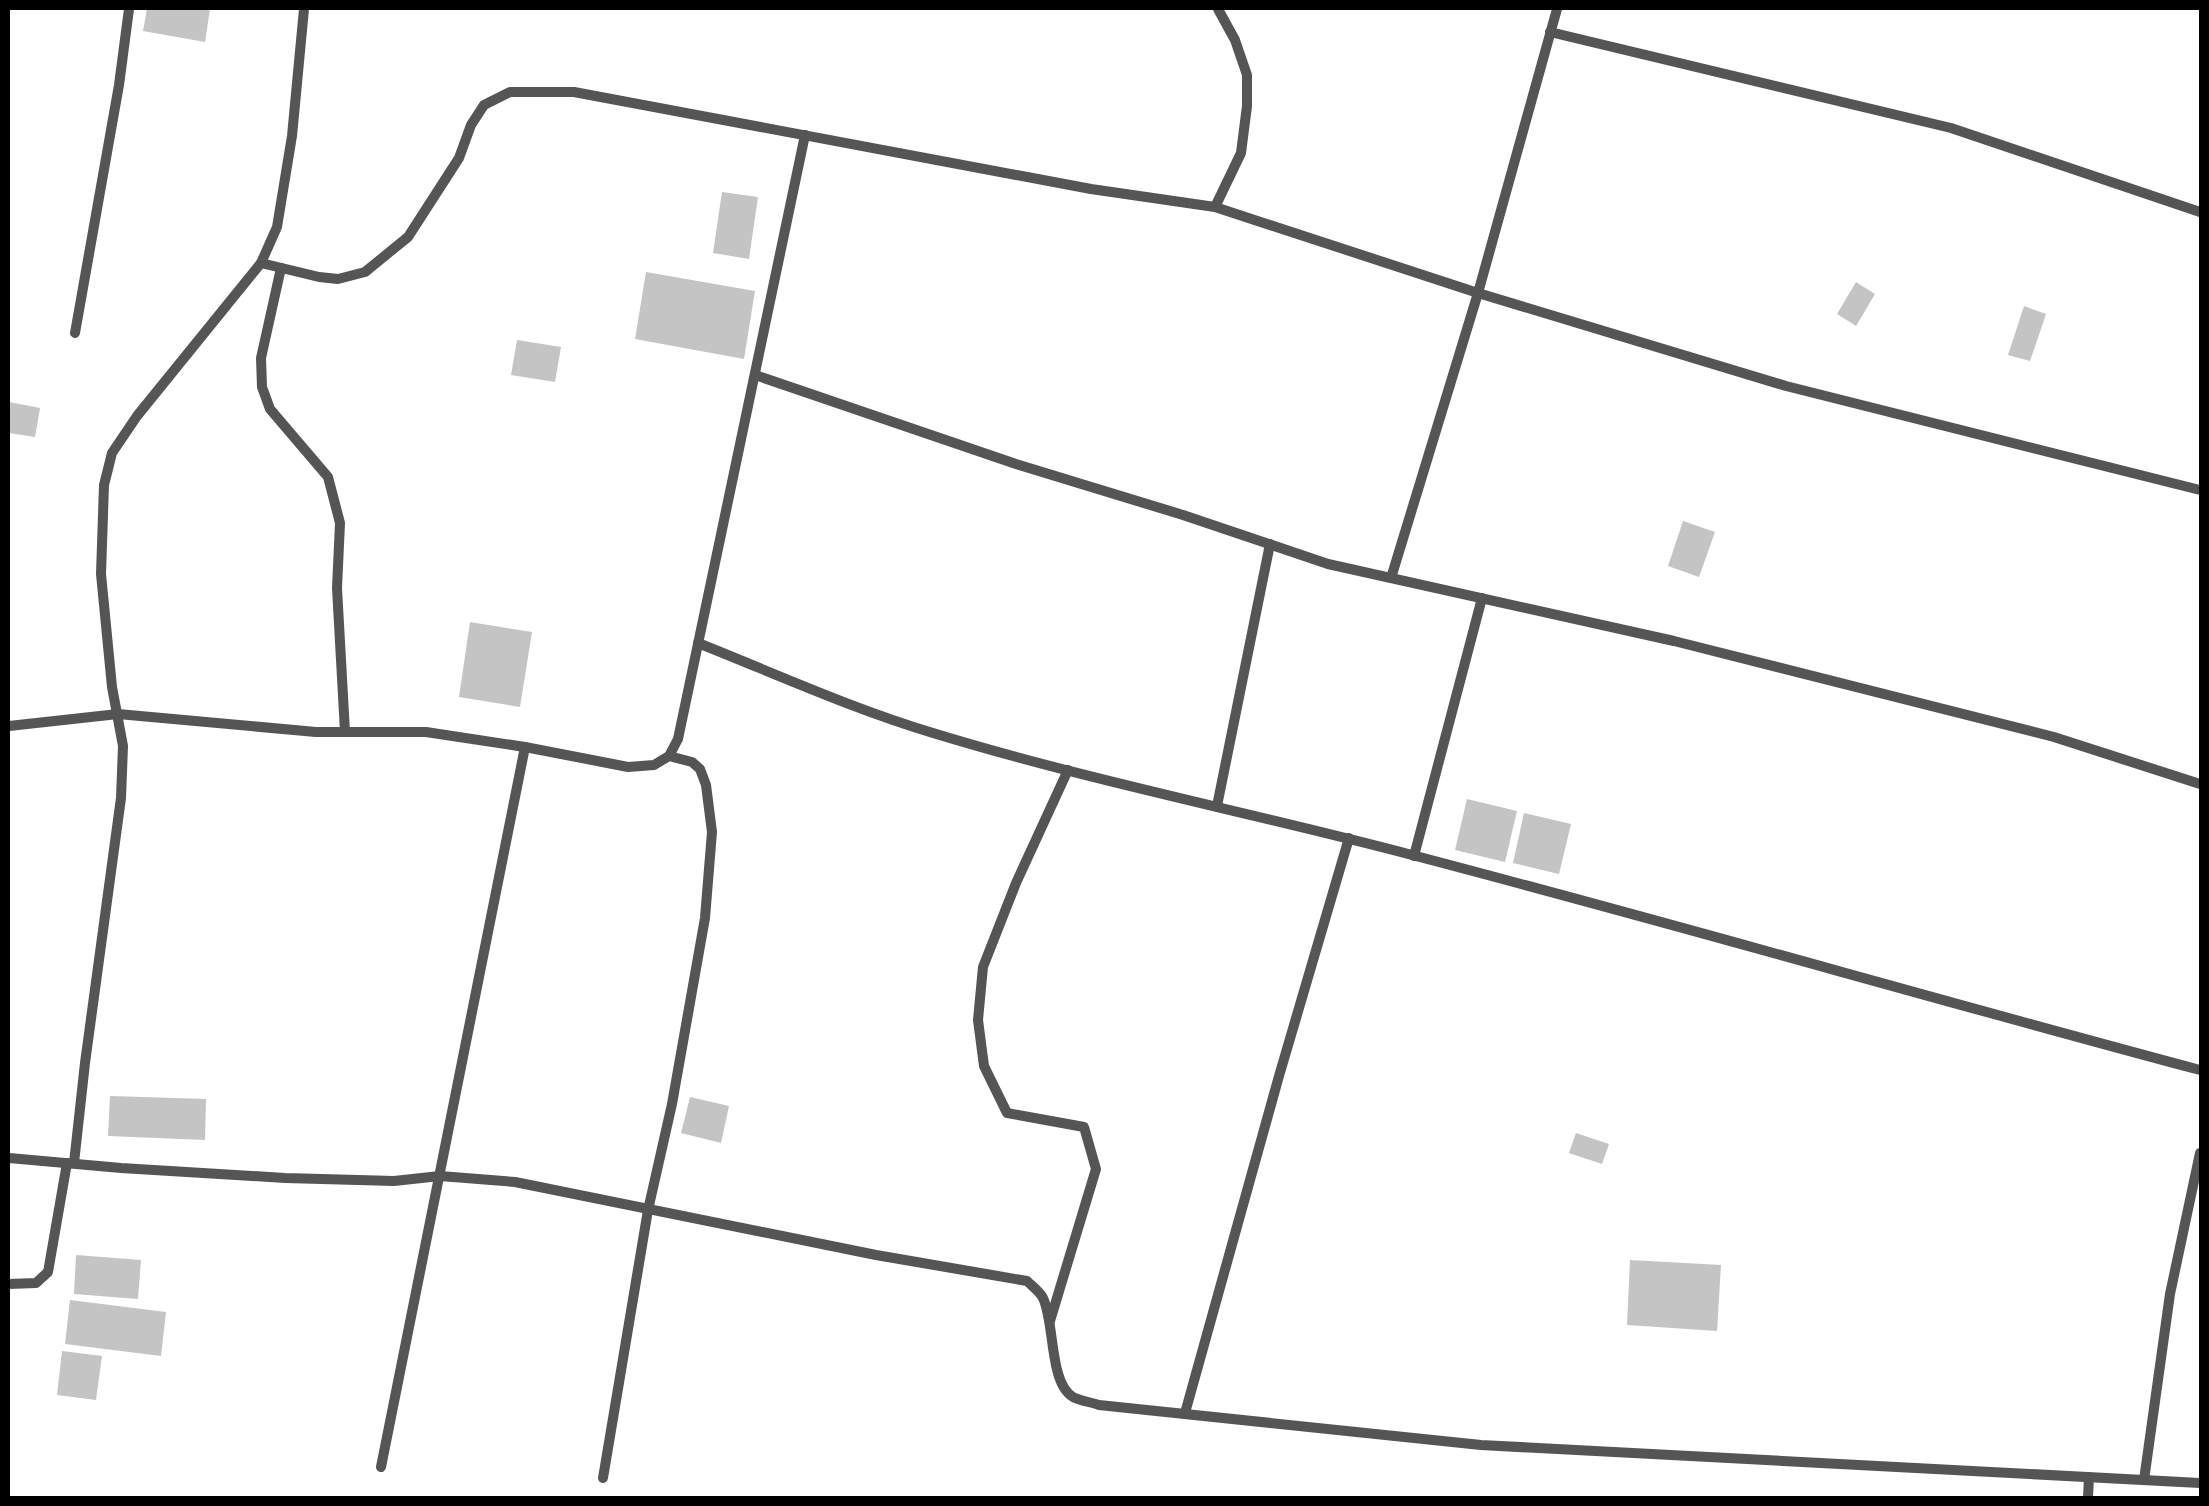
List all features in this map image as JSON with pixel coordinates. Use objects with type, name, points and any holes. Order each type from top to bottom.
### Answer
[{"type":"street","points":[[75,333],[119,85],[129,9]]},
{"type":"street","points":[[9,1284],[36,1283],[48,1272],[71,1163],[121,798],[123,746],[112,687],[101,574],[104,485],[112,453],[137,416],[261,263],[277,227],[292,136],[304,9]]},
{"type":"street","points":[[1215,207],[1241,153],[1247,106],[1246,75],[1235,40],[1218,9]]},
{"type":"street","points":[[1391,578],[1478,293],[1557,9]]},
{"type":"street","points":[[1550,32],[1951,128],[2200,212]]},
{"type":"street","points":[[261,263],[319,277],[338,279],[365,272],[408,237],[459,158],[471,125],[484,106],[510,92],[574,92],[1091,189],[1215,207],[1478,293],[1786,386],[2200,490]]},
{"type":"street","points":[[9,726],[118,714],[316,732],[426,732],[525,747],[628,767],[654,765],[669,756],[678,739],[805,135]]},
{"type":"street","points":[[282,268],[261,358],[262,387],[270,409],[328,477],[340,523],[337,588],[344,732]]},
{"type":"street","points":[[755,375],[1016,464],[1183,515],[1328,564],[1674,641],[2044,735],[2200,784]]},
{"type":"street","points":[[1217,806],[1270,544]]},
{"type":"street","points":[[1414,856],[1482,598]]},
{"type":"street","points":[[698,643],[822,693],[931,733],[1068,770],[1349,838],[1591,902],[2200,1070]]},
{"type":"street","points":[[382,1467],[525,747]]},
{"type":"street","points":[[603,1478],[648,1210],[672,1104],[705,918],[712,832],[706,785],[700,769],[692,762],[669,756]]},
{"type":"street","points":[[1050,1321],[1096,1169],[1084,1127],[1007,1113],[984,1066],[978,1020],[983,967],[1016,883],[1068,770]]},
{"type":"street","points":[[1185,1414],[1279,1076],[1349,838]]},
{"type":"street","points":[[2144,1480],[2170,1294],[2200,1152]]},
{"type":"street","points":[[9,1158],[285,1178],[394,1181],[440,1176],[515,1182],[876,1255],[1027,1281],[1042,1297],[1050,1321],[1054,1359],[1060,1381],[1072,1396],[1099,1405],[1481,1445],[2200,1483]]},
{"type":"street","points":[[2088,1497],[2089,1477]]},
{"type":"building","points":[[147,9],[210,9],[205,42],[143,31]]},
{"type":"building","points":[[722,192],[758,197],[749,259],[713,253]]},
{"type":"building","points":[[646,272],[755,291],[744,359],[635,339]]},
{"type":"building","points":[[1856,282],[1875,294],[1856,326],[1837,314]]},
{"type":"building","points":[[2024,306],[2046,314],[2030,361],[2008,355]]},
{"type":"building","points":[[517,340],[561,347],[555,382],[511,375]]},
{"type":"building","points":[[9,402],[40,408],[35,437],[9,433]]},
{"type":"building","points":[[1683,521],[1715,532],[1699,577],[1668,566]]},
{"type":"building","points":[[470,622],[532,632],[520,707],[459,697]]},
{"type":"building","points":[[1467,799],[1517,811],[1505,862],[1455,850]]},
{"type":"building","points":[[1524,813],[1571,824],[1559,874],[1513,863]]},
{"type":"building","points":[[110,1096],[206,1099],[205,1140],[108,1136]]},
{"type":"building","points":[[690,1097],[729,1106],[721,1143],[681,1133]]},
{"type":"building","points":[[1576,1133],[1609,1144],[1602,1164],[1569,1153]]},
{"type":"building","points":[[76,1255],[141,1260],[138,1299],[74,1294]]},
{"type":"building","points":[[1630,1260],[1721,1265],[1717,1331],[1627,1325]]},
{"type":"building","points":[[70,1300],[166,1312],[161,1356],[65,1344]]},
{"type":"building","points":[[62,1351],[102,1356],[96,1400],[57,1395]]}]
